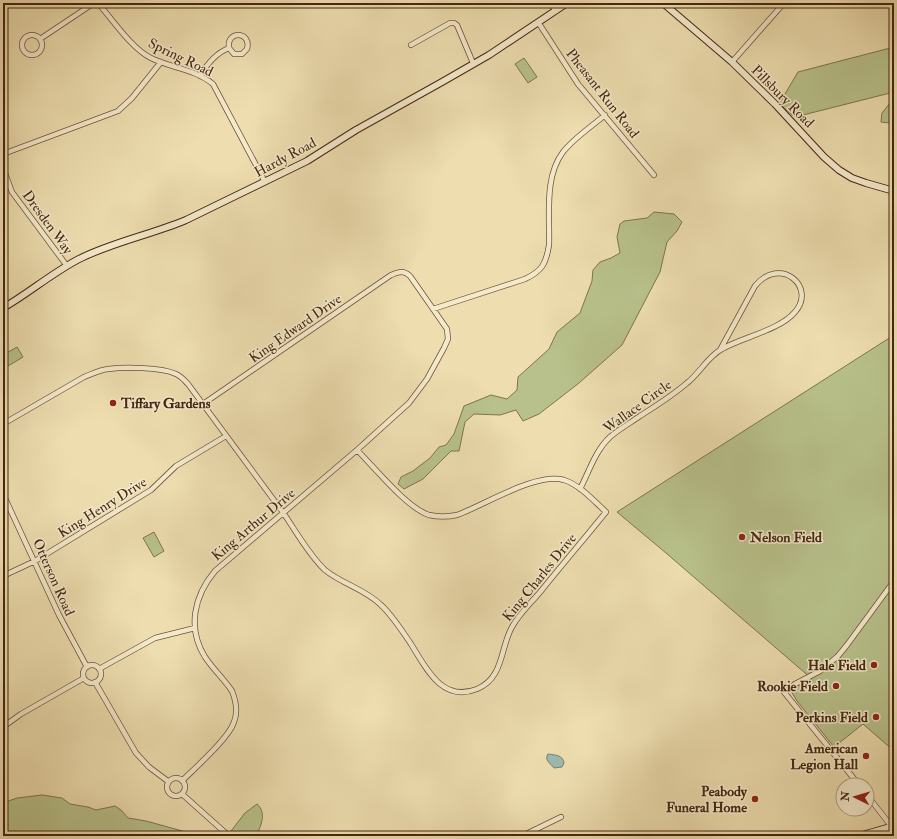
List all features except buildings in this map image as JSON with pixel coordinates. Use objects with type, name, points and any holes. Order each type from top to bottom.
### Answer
[{"type":"street","points":[[40,39],[94,3]]},
{"type":"street","name":"Spring Road","points":[[98,3],[136,48],[161,62],[200,76],[209,81],[216,89],[265,182]]},
{"type":"street","points":[[550,3],[556,11]]},
{"type":"street","name":"Hardy Road","points":[[3,308],[78,260],[110,246],[180,223],[307,161],[356,130],[488,55],[567,3]]},
{"type":"street","name":"Pillsbury Road","points":[[663,3],[732,62],[775,104],[824,157],[839,170],[852,178],[894,190]]},
{"type":"street","points":[[732,62],[784,3]]},
{"type":"street","name":"Pheasant Run Road","points":[[538,22],[578,84],[654,175]]},
{"type":"street","points":[[411,45],[450,23],[454,23],[457,25],[473,63]]},
{"type":"street","points":[[31,35],[40,39],[42,46],[39,52],[34,55],[30,55],[24,52],[22,46],[25,37],[31,35]]},
{"type":"street","points":[[235,35],[243,36],[248,42],[247,49],[242,54],[234,54],[229,48],[229,40],[235,35]]},
{"type":"street","points":[[200,76],[208,63],[229,48]]},
{"type":"street","points":[[3,154],[118,111],[132,98],[161,62]]},
{"type":"street","points":[[433,310],[525,280],[534,275],[541,268],[548,255],[550,185],[554,170],[563,152],[605,115]]},
{"type":"street","name":"Dresden Way","points":[[3,168],[12,192],[67,266]]},
{"type":"street","name":"King Arthur Drive","points":[[182,781],[227,735],[234,722],[236,710],[232,691],[203,654],[199,645],[195,628],[195,606],[200,592],[208,579],[222,565],[409,403],[427,379],[448,339],[447,329],[410,276],[400,271]]},
{"type":"street","name":"King Edward Drive","points":[[203,404],[391,275],[400,271]]},
{"type":"street","name":"Wallace Circle","points":[[580,489],[598,452],[610,437],[692,379],[720,350],[755,286],[762,278],[771,274],[781,273],[794,279],[800,288],[802,298],[799,307],[793,315],[773,327],[720,350]]},
{"type":"street","name":"King Charles Drive","points":[[3,424],[84,377],[98,371],[108,369],[168,370],[181,377],[203,404],[315,559],[326,570],[370,595],[381,604],[397,624],[434,679],[446,688],[461,692],[476,689],[487,683],[492,678],[498,667],[512,626],[606,512],[580,489]]},
{"type":"street","name":"King Henry Drive","points":[[3,576],[35,561],[151,490],[176,466],[226,436]]},
{"type":"street","points":[[356,450],[414,507],[427,514],[437,516],[447,517],[456,515],[530,483],[545,479],[565,480],[580,489]]},
{"type":"street","name":"Otterson Road","points":[[3,494],[64,626],[86,667]]},
{"type":"street","points":[[853,777],[784,692],[795,684],[820,671],[838,656],[894,581]]},
{"type":"street","points":[[99,669],[155,638],[195,628]]},
{"type":"street","points":[[95,682],[89,682],[84,678],[83,672],[86,667],[92,665],[99,669]]},
{"type":"street","points":[[95,682],[100,676],[99,669]]},
{"type":"street","points":[[3,727],[21,714],[84,678]]},
{"type":"street","points":[[95,682],[136,753],[149,767],[169,782]]},
{"type":"street","points":[[176,778],[182,781],[185,788],[182,794],[176,796],[171,794],[168,787],[169,782],[176,778]]},
{"type":"street","points":[[182,794],[229,836]]},
{"type":"street","points":[[859,836],[893,827],[875,805]]},
{"type":"street","points":[[522,836],[561,817]]},
{"type":"green space","points":[[894,47],[894,92],[803,115],[792,115],[779,104],[798,72]]},
{"type":"green space","points":[[524,58],[537,77],[528,83],[515,64]]},
{"type":"green space","points":[[894,98],[894,123],[881,122],[882,113]]},
{"type":"green space","points":[[654,212],[674,214],[682,222],[677,231],[667,242],[660,272],[622,345],[579,383],[539,414],[523,421],[516,410],[500,415],[474,414],[465,422],[459,451],[451,451],[423,479],[404,489],[398,484],[401,477],[413,471],[430,458],[439,447],[446,445],[454,434],[464,406],[491,395],[507,399],[517,390],[518,377],[549,349],[557,332],[580,313],[592,281],[593,270],[600,262],[620,253],[617,237],[620,224],[624,221],[647,218]]},
{"type":"green space","points":[[894,335],[894,751],[863,724],[834,747],[797,701],[791,691],[795,687],[812,679],[617,512]]},
{"type":"green space","points":[[17,347],[23,357],[3,369],[3,355]]},
{"type":"green space","points":[[154,532],[164,551],[154,557],[143,538]]},
{"type":"green space","points":[[42,795],[62,798],[70,804],[96,810],[115,806],[128,818],[146,821],[186,832],[194,836],[3,836],[3,803],[17,798]]},
{"type":"green space","points":[[257,804],[262,811],[262,820],[256,836],[237,836],[231,831],[245,813]]},
{"type":"water","points":[[548,754],[562,758],[564,763],[562,767],[554,768],[547,760]]},
{"type":"place","name":"Tiffary Gardens","points":[[113,403]]},
{"type":"place","name":"Nelson Field","points":[[742,537]]},
{"type":"place","name":"Hale Field","points":[[874,665]]},
{"type":"place","name":"Rookie Field","points":[[836,686]]},
{"type":"place","name":"Perkins Field","points":[[876,717]]},
{"type":"place","name":"American Legion Hall","points":[[866,756]]},
{"type":"place","name":"Peabody Funeral Home","points":[[755,799]]}]
